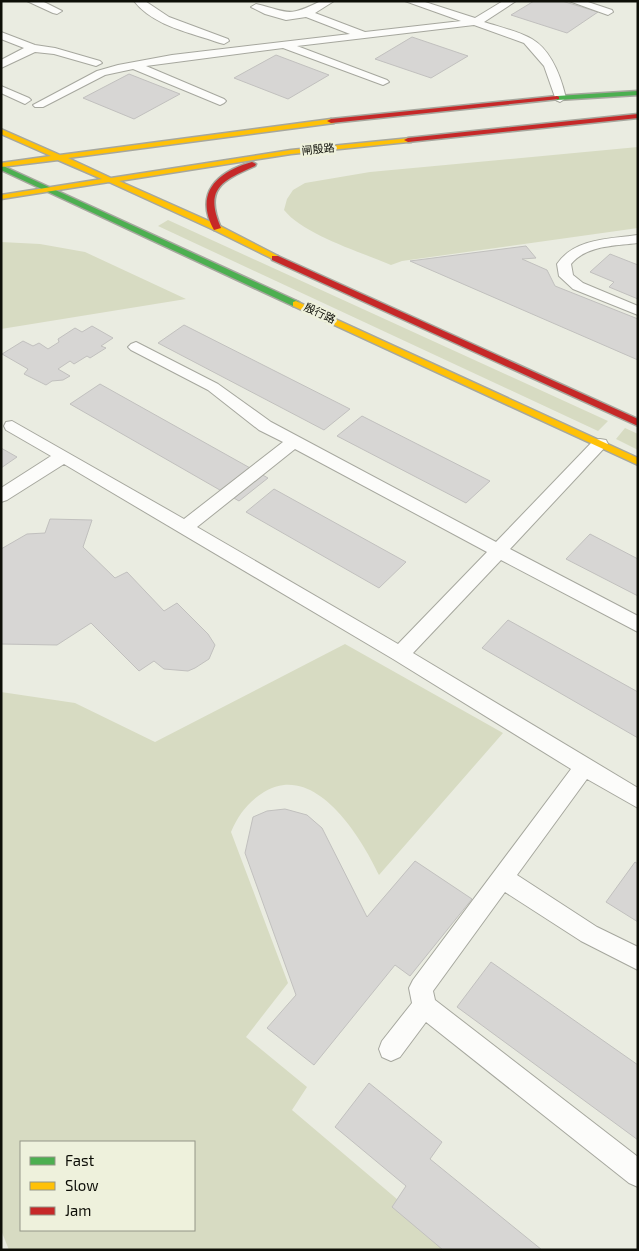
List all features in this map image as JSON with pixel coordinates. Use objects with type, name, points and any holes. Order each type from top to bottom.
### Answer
[{"type":"main road","name":"闸殷路","points":[[1,166],[362,117],[560,98],[638,93]]},
{"type":"main road","name":"闸殷路","points":[[1,197],[291,152],[638,116]]},
{"type":"main road","points":[[1,131],[111,179],[217,228],[293,267],[638,423]]},
{"type":"main road","points":[[217,228],[208,207],[212,192],[222,180],[254,163],[291,152]]},
{"type":"main road","name":"殷行路","points":[[1,166],[638,462]]},
{"type":"lane","points":[[32,1],[57,11]]},
{"type":"lane","points":[[139,1],[144,9],[224,41]]},
{"type":"lane","points":[[256,7],[291,18],[306,13],[329,1]]},
{"type":"lane","points":[[410,1],[528,41],[554,72],[560,98]]},
{"type":"lane","points":[[38,105],[101,73],[134,65],[172,58],[476,22],[511,1]]},
{"type":"lane","points":[[574,1],[608,12]]},
{"type":"lane","points":[[306,13],[366,36]]},
{"type":"lane","points":[[1,36],[33,48],[55,51],[96,63]]},
{"type":"lane","points":[[284,45],[383,82]]},
{"type":"lane","points":[[1,65],[33,48]]},
{"type":"lane","points":[[134,65],[220,101]]},
{"type":"lane","points":[[1,89],[25,100]]},
{"type":"lane","points":[[638,239],[586,247],[572,253],[564,264],[566,276],[578,286],[638,311]]},
{"type":"lane","points":[[136,346],[213,387],[265,426],[638,625]]},
{"type":"lane","points":[[12,426],[400,654],[638,799]]},
{"type":"lane","points":[[185,527],[294,442]]},
{"type":"lane","points":[[400,654],[600,444]]},
{"type":"lane","points":[[1,496],[64,456]]},
{"type":"lane","points":[[585,766],[421,988],[424,1006],[638,1174]]},
{"type":"lane","points":[[503,878],[545,907],[638,959]]},
{"type":"lane","points":[[391,1050],[424,1006]]},
{"type":"green space","points":[[638,147],[638,228],[402,261],[391,265],[319,235],[293,219],[284,210],[287,199],[293,190],[305,183],[370,172]]},
{"type":"green space","points":[[168,220],[608,421],[598,431],[158,226]]},
{"type":"green space","points":[[1,242],[40,244],[85,252],[186,299],[1,329]]},
{"type":"green space","points":[[625,428],[638,434],[638,450],[616,439]]},
{"type":"green space","points":[[345,644],[503,733],[379,875],[361,842],[334,808],[318,795],[301,787],[283,785],[264,792],[244,809],[231,832],[288,983],[246,1037],[307,1087],[292,1110],[457,1250],[9,1250],[1,1230],[1,692],[75,703],[155,742]]},
{"type":"building","points":[[534,1],[562,1],[598,12],[567,33],[511,15]]},
{"type":"building","points":[[412,37],[468,56],[431,78],[375,59]]},
{"type":"building","points":[[276,55],[329,75],[288,99],[234,78]]},
{"type":"building","points":[[129,74],[180,94],[134,119],[83,98]]},
{"type":"building","points":[[526,246],[536,258],[522,259],[547,270],[555,286],[638,319],[638,360],[410,261]]},
{"type":"building","points":[[610,254],[638,265],[638,299],[609,287],[614,282],[590,272]]},
{"type":"building","points":[[184,325],[350,409],[324,430],[158,343]]},
{"type":"building","points":[[92,326],[113,338],[101,346],[106,348],[90,358],[87,356],[74,364],[70,361],[58,369],[70,376],[63,380],[52,381],[46,385],[24,374],[28,369],[2,354],[23,341],[33,346],[39,343],[48,349],[59,342],[58,339],[75,328],[82,332]]},
{"type":"building","points":[[100,384],[268,478],[239,501],[70,404]]},
{"type":"building","points":[[362,416],[490,481],[466,503],[337,436]]},
{"type":"building","points":[[1,448],[17,457],[1,468]]},
{"type":"building","points":[[274,489],[406,562],[379,588],[246,512]]},
{"type":"building","points":[[50,519],[92,520],[83,547],[115,578],[127,572],[164,611],[177,603],[208,634],[215,645],[209,659],[188,671],[164,669],[154,661],[139,671],[91,623],[57,645],[1,644],[1,549],[27,534],[45,533]]},
{"type":"building","points":[[590,534],[638,559],[638,596],[566,559]]},
{"type":"building","points":[[508,620],[638,692],[638,738],[482,648]]},
{"type":"building","points":[[285,809],[307,815],[322,828],[367,917],[415,861],[472,899],[410,976],[395,965],[314,1065],[267,1028],[296,995],[245,853],[253,817],[267,811]]},
{"type":"building","points":[[635,862],[638,864],[638,922],[606,902]]},
{"type":"building","points":[[491,962],[638,1065],[638,1140],[457,1007]]},
{"type":"building","points":[[369,1083],[442,1142],[430,1159],[542,1250],[443,1250],[392,1207],[406,1186],[335,1127]]},
{"type":"traffic: fast","points":[[557,98],[638,93]]},
{"type":"traffic: fast","points":[[1,167],[296,304]]},
{"type":"traffic: slow","points":[[1,165],[331,121]]},
{"type":"traffic: slow","points":[[1,131],[217,228],[275,258]]},
{"type":"traffic: slow","points":[[1,197],[291,152],[408,140]]},
{"type":"traffic: slow","points":[[296,304],[638,462]]},
{"type":"traffic: jam","points":[[331,121],[557,98]]},
{"type":"traffic: jam","points":[[408,140],[638,116]]},
{"type":"traffic: jam","points":[[217,228],[211,215],[209,204],[215,187],[221,180],[252,164]]},
{"type":"traffic: jam","points":[[275,258],[638,423]]}]
